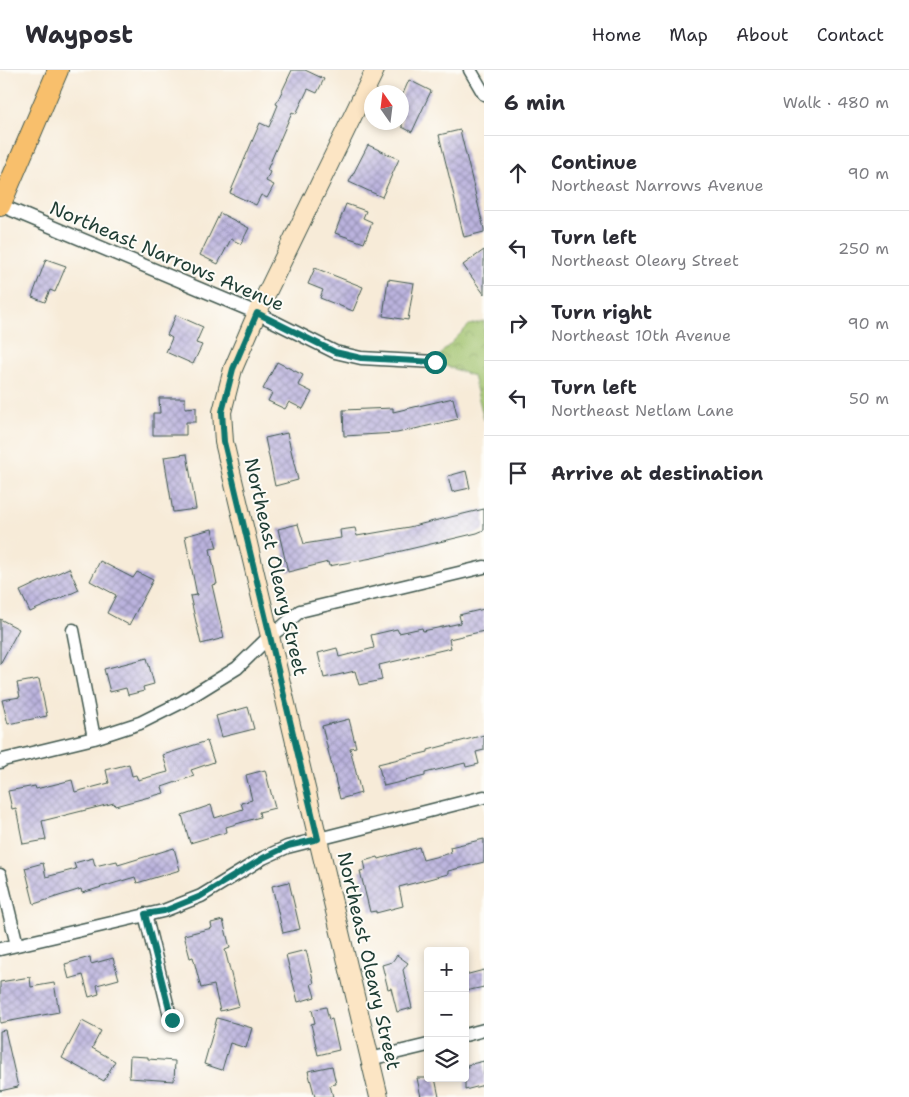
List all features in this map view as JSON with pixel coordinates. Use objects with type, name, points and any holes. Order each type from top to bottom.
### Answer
[{"type":"main road","points":[[0,205],[58,70]]},
{"type":"street","name":"Northeast Oleary Street","points":[[375,70],[257,313],[233,369],[222,412],[224,442],[379,1097]]},
{"type":"street","points":[[470,70],[484,94]]},
{"type":"street","name":"Northeast Narrows Avenue","points":[[0,205],[257,313],[335,352],[361,358],[435,362]]},
{"type":"street","points":[[0,762],[94,738],[140,723],[182,702],[237,668],[271,635],[300,612],[484,567]]},
{"type":"street","points":[[73,630],[94,738]]},
{"type":"street","points":[[0,949],[164,911],[201,896],[263,858],[288,846],[484,797]]},
{"type":"street","points":[[0,875],[17,945]]},
{"type":"street","points":[[145,914],[172,1020]]},
{"type":"street","points":[[469,1034],[484,1030]]},
{"type":"street","points":[[370,1060],[424,1046]]},
{"type":"green space","points":[[484,321],[484,420],[473,376],[435,362],[469,325]]},
{"type":"building","points":[[292,70],[305,70],[324,79],[317,93],[308,89],[296,114],[292,112],[267,170],[270,172],[266,181],[274,185],[267,198],[261,195],[256,205],[230,193],[260,123],[269,127],[278,105],[276,104]]},
{"type":"building","points":[[409,80],[431,91],[412,132],[408,130],[409,85],[407,85]]},
{"type":"building","points":[[460,130],[484,229],[484,232],[464,237],[439,135]]},
{"type":"building","points":[[368,145],[399,159],[382,197],[349,182]]},
{"type":"building","points":[[346,204],[366,211],[363,218],[372,222],[364,243],[335,233]]},
{"type":"building","points":[[220,213],[249,228],[241,244],[231,239],[218,264],[200,255]]},
{"type":"building","points":[[484,250],[484,294],[463,265]]},
{"type":"building","points":[[46,259],[66,266],[55,292],[50,290],[45,302],[32,297]]},
{"type":"building","points":[[315,268],[363,287],[353,311],[320,298],[323,290],[308,284]]},
{"type":"building","points":[[388,279],[414,283],[408,320],[383,316]]},
{"type":"building","points":[[176,315],[203,327],[196,343],[202,345],[193,364],[166,352],[172,338],[167,335]]},
{"type":"building","points":[[277,362],[303,375],[298,385],[312,392],[303,409],[289,402],[285,409],[268,401],[272,393],[263,389]]},
{"type":"building","points":[[159,398],[185,398],[185,408],[196,407],[196,422],[186,422],[186,435],[153,435],[153,413],[160,413]]},
{"type":"building","points":[[453,398],[458,419],[397,433],[344,436],[343,410],[393,408],[393,412]]},
{"type":"building","points":[[287,433],[298,480],[275,486],[265,438]]},
{"type":"building","points":[[187,454],[196,509],[173,512],[164,457]]},
{"type":"building","points":[[466,471],[470,488],[452,492],[448,476]]},
{"type":"building","points":[[484,509],[484,530],[477,533],[372,558],[329,566],[328,562],[288,572],[278,529],[298,524],[304,544],[341,538],[340,530],[355,528],[357,536],[409,527]]},
{"type":"building","points":[[212,529],[217,548],[210,549],[217,584],[212,585],[224,638],[201,644],[190,596],[197,595],[185,536]]},
{"type":"building","points":[[100,561],[133,578],[137,572],[153,580],[129,625],[107,613],[116,595],[90,581]]},
{"type":"building","points":[[69,568],[79,590],[30,612],[20,591]]},
{"type":"building","points":[[484,609],[484,631],[449,639],[451,648],[379,665],[382,680],[359,685],[355,671],[324,678],[318,653],[337,648],[339,657],[374,648],[371,635],[397,629],[399,633],[422,628],[423,631],[461,623],[459,615]]},
{"type":"building","points":[[0,619],[19,629],[0,664]]},
{"type":"building","points":[[147,658],[154,684],[143,687],[144,691],[128,695],[126,688],[110,692],[104,669]]},
{"type":"building","points":[[39,679],[47,716],[8,724],[2,700],[20,697],[17,683]]},
{"type":"building","points":[[248,707],[254,729],[222,737],[216,716]]},
{"type":"building","points":[[349,719],[356,747],[350,748],[361,793],[340,799],[322,726]]},
{"type":"building","points":[[484,735],[484,750],[476,752],[479,764],[466,767],[465,763],[425,773],[425,776],[384,786],[378,764],[428,752],[428,750]]},
{"type":"building","points":[[207,741],[214,762],[191,770],[194,776],[162,787],[164,793],[115,806],[114,803],[42,821],[46,840],[23,844],[16,808],[12,809],[8,791],[35,786],[36,789],[72,780],[75,792],[109,783],[106,770],[129,764],[132,776],[136,775],[138,780],[168,772],[163,755]]},
{"type":"building","points":[[265,770],[275,808],[259,812],[260,817],[226,827],[227,832],[190,843],[182,815],[211,805],[215,818],[243,809],[241,803],[252,800],[246,775]]},
{"type":"building","points":[[484,839],[484,862],[448,871],[448,874],[399,887],[403,906],[376,913],[376,911],[370,912],[360,871],[366,870],[364,861],[378,857],[379,859],[419,847],[423,860],[451,853],[450,847]]},
{"type":"building","points":[[174,848],[180,870],[137,883],[135,877],[82,893],[81,889],[34,904],[25,868],[43,863],[46,877],[76,869],[74,863],[93,858],[95,866],[117,861],[118,865]]},
{"type":"building","points":[[289,882],[300,929],[283,933],[272,886]]},
{"type":"building","points":[[223,920],[230,948],[225,950],[239,1006],[220,1011],[214,985],[201,988],[193,957],[190,958],[184,935],[212,928],[211,923]]},
{"type":"building","points":[[306,950],[314,983],[311,984],[315,997],[298,1002],[286,955]]},
{"type":"building","points":[[397,955],[408,963],[403,970],[412,1008],[397,1012],[391,988],[388,989],[382,965],[392,962]]},
{"type":"building","points":[[90,957],[91,964],[113,958],[119,979],[97,985],[99,994],[89,997],[83,975],[69,979],[65,964]]},
{"type":"building","points":[[484,970],[484,987],[469,990],[469,974]]},
{"type":"building","points":[[30,977],[31,987],[54,983],[59,1012],[0,1023],[0,982]]},
{"type":"building","points":[[326,1007],[329,1020],[332,1019],[339,1050],[318,1055],[311,1024],[315,1023],[312,1010]]},
{"type":"building","points":[[217,1018],[252,1028],[246,1048],[230,1043],[222,1070],[204,1064]]},
{"type":"building","points":[[82,1021],[101,1031],[92,1048],[115,1061],[104,1081],[62,1058]]},
{"type":"building","points":[[5,1030],[18,1087],[0,1091],[0,1031]]},
{"type":"building","points":[[130,1056],[175,1061],[174,1081],[129,1078]]},
{"type":"building","points":[[484,1061],[484,1085],[465,1090],[465,1082],[469,1082],[469,1065]]},
{"type":"building","points":[[332,1066],[336,1084],[330,1085],[333,1097],[315,1097],[308,1071]]},
{"type":"building","points":[[417,1078],[424,1078],[424,1082],[436,1082],[439,1097],[421,1097]]},
{"type":"route","points":[[172,1020],[145,914],[164,911],[201,896],[263,858],[288,846],[318,839],[224,442],[222,412],[233,369],[257,313],[335,352],[361,358],[435,362]]}]
